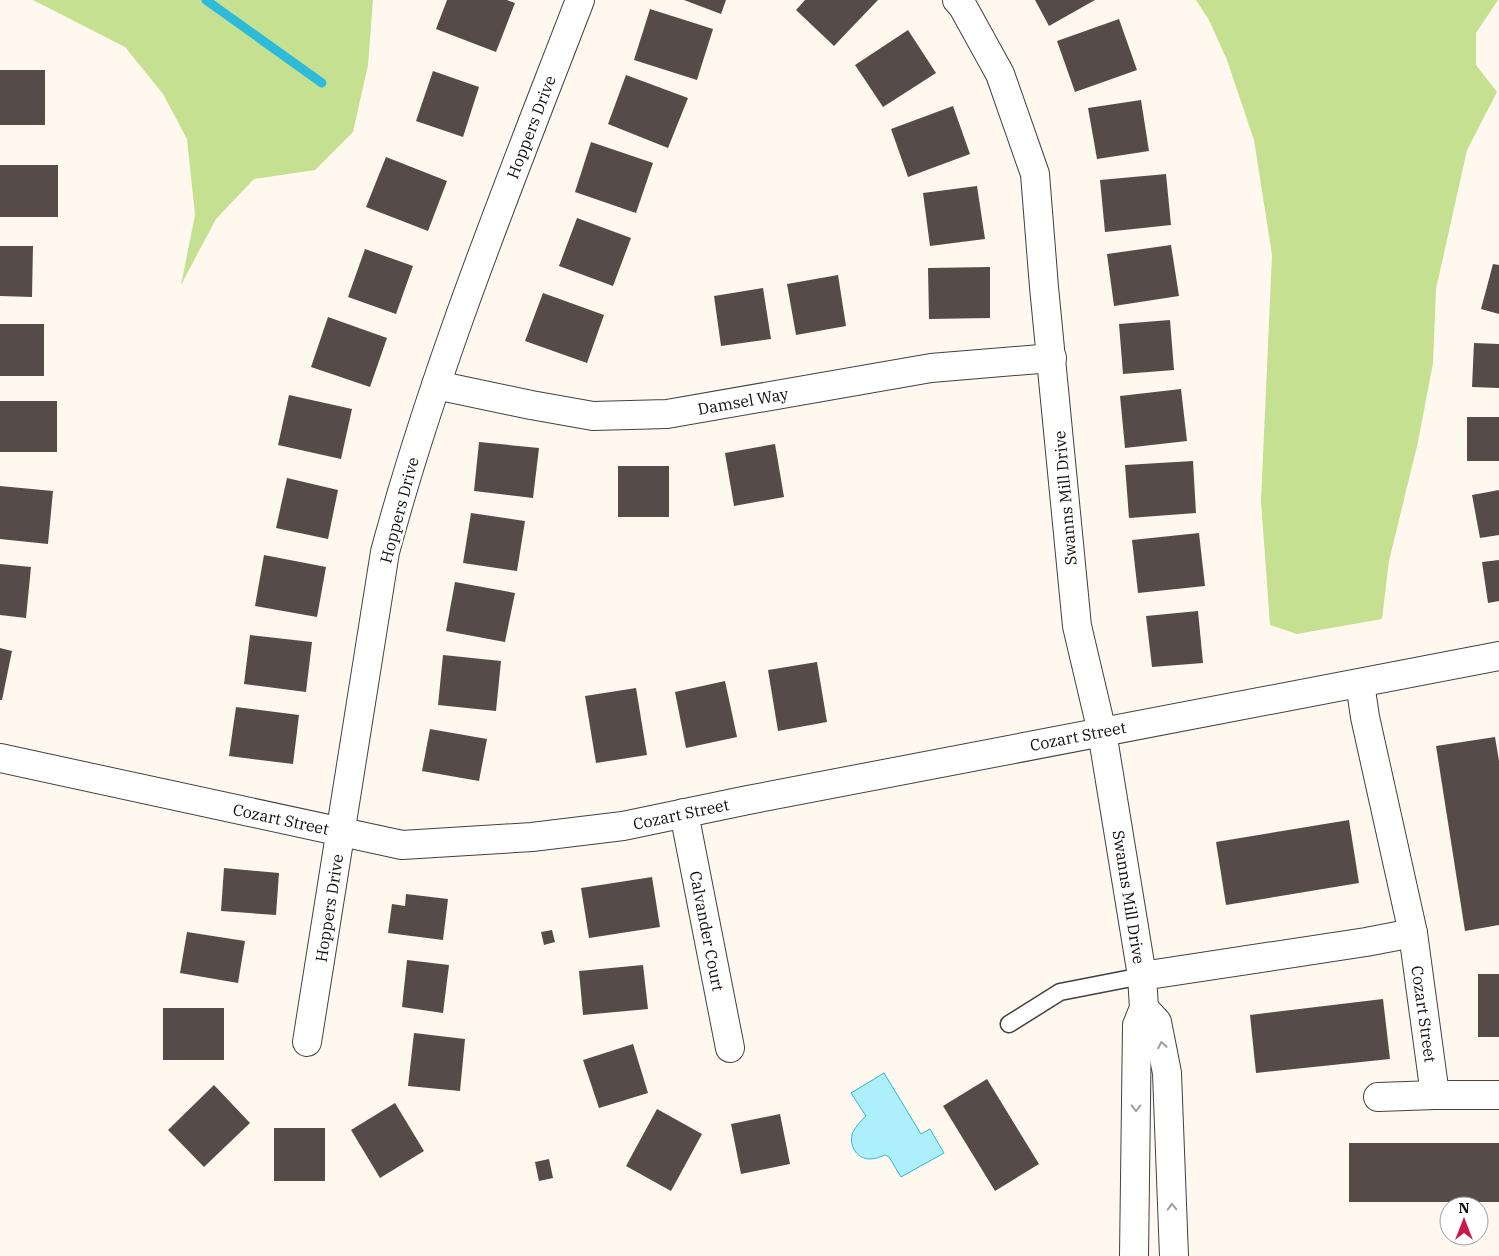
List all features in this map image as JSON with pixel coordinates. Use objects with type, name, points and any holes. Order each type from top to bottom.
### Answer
[{"type":"street","name":"Hoppers Drive","points":[[307,1042],[342,832],[385,552],[406,476],[479,261],[580,0]]},
{"type":"street","name":"Swanns Mill Drive","points":[[957,0],[963,7],[1000,74],[1035,174],[1076,626],[1102,732],[1142,976],[1144,1008],[1137,1025],[1134,1256]]},
{"type":"street","name":"Damsel Way","points":[[436,385],[593,416],[667,414],[931,368],[1052,358]]},
{"type":"street","name":"Cozart Street","points":[[0,758],[402,845],[532,837],[622,826],[1499,656]]},
{"type":"street","name":"Cozart Street","points":[[1360,682],[1365,717],[1413,933],[1435,1095]]},
{"type":"street","name":"Calvander Court","points":[[684,813],[730,1048]]},
{"type":"street","points":[[1142,976],[1366,942],[1413,933]]},
{"type":"street","points":[[1144,1008],[1157,1022],[1167,1073],[1174,1256]]},
{"type":"street","points":[[1378,1097],[1499,1095]]},
{"type":"lane","points":[[1009,1024],[1060,992],[1142,976]]},
{"type":"green space","points":[[33,0],[373,0],[368,65],[353,132],[315,170],[254,179],[216,219],[181,285],[195,215],[187,139],[163,94],[125,47]]},
{"type":"green space","points":[[1196,0],[1498,0],[1476,33],[1476,65],[1497,92],[1467,150],[1436,289],[1433,363],[1418,442],[1389,561],[1382,619],[1297,634],[1270,625],[1261,501],[1272,255],[1254,140],[1227,60],[1209,20]]},
{"type":"water","points":[[884,1073],[921,1134],[930,1129],[944,1153],[901,1177],[889,1157],[885,1155],[874,1159],[865,1158],[857,1154],[852,1146],[853,1132],[866,1116],[851,1093]]},
{"type":"building","points":[[447,0],[507,0],[515,3],[496,52],[436,29]]},
{"type":"building","points":[[684,0],[726,0],[721,14]]},
{"type":"building","points":[[805,0],[878,0],[834,46],[796,10]]},
{"type":"building","points":[[1035,0],[1095,0],[1049,26]]},
{"type":"building","points":[[650,9],[713,29],[697,80],[634,60]]},
{"type":"building","points":[[1119,19],[1137,70],[1075,92],[1057,41]]},
{"type":"building","points":[[908,30],[936,73],[883,107],[855,65]]},
{"type":"building","points":[[0,70],[45,70],[45,125],[0,125]]},
{"type":"building","points":[[433,71],[479,87],[463,137],[416,121]]},
{"type":"building","points":[[626,75],[688,98],[668,148],[608,124]]},
{"type":"building","points":[[1141,100],[1149,151],[1097,159],[1088,108]]},
{"type":"building","points":[[953,106],[970,154],[908,177],[891,129]]},
{"type":"building","points":[[591,142],[653,163],[636,213],[575,192]]},
{"type":"building","points":[[386,157],[447,181],[428,231],[366,207]]},
{"type":"building","points":[[0,165],[58,165],[58,217],[0,217]]},
{"type":"building","points":[[1166,174],[1171,225],[1105,232],[1100,180]]},
{"type":"building","points":[[977,186],[985,239],[930,246],[923,193]]},
{"type":"building","points":[[577,218],[631,238],[613,286],[559,266]]},
{"type":"building","points":[[1171,245],[1179,296],[1114,306],[1107,254]]},
{"type":"building","points":[[0,246],[33,246],[32,297],[0,296]]},
{"type":"building","points":[[365,249],[413,266],[396,314],[348,297]]},
{"type":"building","points":[[1493,264],[1499,265],[1499,314],[1481,309]]},
{"type":"building","points":[[990,267],[990,318],[929,319],[928,268]]},
{"type":"building","points":[[838,275],[846,326],[796,335],[787,284]]},
{"type":"building","points":[[763,288],[771,339],[721,346],[714,296]]},
{"type":"building","points":[[543,293],[604,315],[587,363],[525,341]]},
{"type":"building","points":[[328,317],[387,338],[370,387],[311,367]]},
{"type":"building","points":[[1170,320],[1174,370],[1123,374],[1119,324]]},
{"type":"building","points":[[0,324],[44,324],[44,376],[0,376]]},
{"type":"building","points":[[1474,343],[1499,344],[1499,388],[1472,387]]},
{"type":"building","points":[[1181,389],[1187,441],[1125,448],[1120,396]]},
{"type":"building","points":[[289,395],[352,409],[341,459],[278,445]]},
{"type":"building","points":[[0,401],[57,401],[57,452],[0,452]]},
{"type":"building","points":[[1467,417],[1499,417],[1499,461],[1467,461]]},
{"type":"building","points":[[479,442],[539,448],[533,498],[474,491]]},
{"type":"building","points":[[775,444],[784,497],[734,506],[725,453]]},
{"type":"building","points":[[1193,461],[1196,513],[1129,518],[1125,465]]},
{"type":"building","points":[[618,466],[669,466],[669,517],[618,517]]},
{"type":"building","points":[[287,478],[338,490],[328,539],[276,528]]},
{"type":"building","points":[[0,486],[53,491],[48,544],[0,539]]},
{"type":"building","points":[[1499,490],[1499,535],[1480,538],[1472,495]]},
{"type":"building","points":[[471,513],[525,521],[517,571],[463,563]]},
{"type":"building","points":[[1199,533],[1205,586],[1138,593],[1132,540]]},
{"type":"building","points":[[264,555],[326,567],[317,617],[255,606]]},
{"type":"building","points":[[1499,560],[1499,601],[1488,603],[1482,562]]},
{"type":"building","points":[[0,564],[31,567],[26,618],[0,615]]},
{"type":"building","points":[[455,582],[515,593],[505,642],[446,631]]},
{"type":"building","points":[[1198,611],[1203,663],[1152,667],[1146,616]]},
{"type":"building","points":[[250,635],[312,642],[306,692],[244,684]]},
{"type":"building","points":[[0,648],[12,651],[2,700],[0,700]]},
{"type":"building","points":[[443,655],[501,661],[496,711],[438,705]]},
{"type":"building","points":[[817,662],[827,722],[778,731],[768,670]]},
{"type":"building","points":[[725,681],[737,737],[686,748],[675,692]]},
{"type":"building","points":[[636,688],[647,755],[596,763],[585,696]]},
{"type":"building","points":[[236,707],[299,715],[293,764],[229,756]]},
{"type":"building","points":[[430,729],[487,739],[479,781],[422,771]]},
{"type":"building","points":[[1495,737],[1499,761],[1499,925],[1465,931],[1436,746]]},
{"type":"building","points":[[1349,820],[1359,883],[1226,905],[1216,842]]},
{"type":"building","points":[[224,868],[279,873],[276,915],[221,911]]},
{"type":"building","points":[[652,877],[660,927],[589,938],[581,888]]},
{"type":"building","points":[[406,894],[448,899],[443,940],[388,933],[392,904],[405,906]]},
{"type":"building","points":[[552,930],[555,942],[544,945],[541,932]]},
{"type":"building","points":[[187,932],[245,941],[238,983],[180,973]]},
{"type":"building","points":[[407,960],[449,965],[443,1013],[402,1007]]},
{"type":"building","points":[[643,965],[648,1009],[583,1015],[579,971]]},
{"type":"building","points":[[1478,974],[1499,974],[1499,1037],[1478,1037]]},
{"type":"building","points":[[1383,999],[1390,1059],[1256,1073],[1250,1015]]},
{"type":"building","points":[[163,1008],[224,1008],[224,1060],[163,1060]]},
{"type":"building","points":[[414,1033],[465,1039],[460,1091],[408,1086]]},
{"type":"building","points":[[633,1044],[648,1093],[599,1108],[583,1060]]},
{"type":"building","points":[[987,1079],[1039,1164],[995,1191],[943,1106]]},
{"type":"building","points":[[214,1085],[250,1123],[204,1167],[168,1130]]},
{"type":"building","points":[[395,1103],[424,1151],[380,1178],[351,1130]]},
{"type":"building","points":[[657,1109],[702,1134],[671,1191],[626,1166]]},
{"type":"building","points":[[780,1114],[790,1164],[741,1174],[731,1124]]},
{"type":"building","points":[[274,1128],[325,1128],[325,1181],[274,1181]]},
{"type":"building","points":[[1349,1143],[1499,1143],[1499,1202],[1489,1202],[1489,1196],[1439,1196],[1439,1202],[1349,1202]]},
{"type":"building","points":[[549,1159],[553,1178],[539,1181],[535,1162]]},
{"type":"waterway","points":[[206,0],[322,83]]}]
